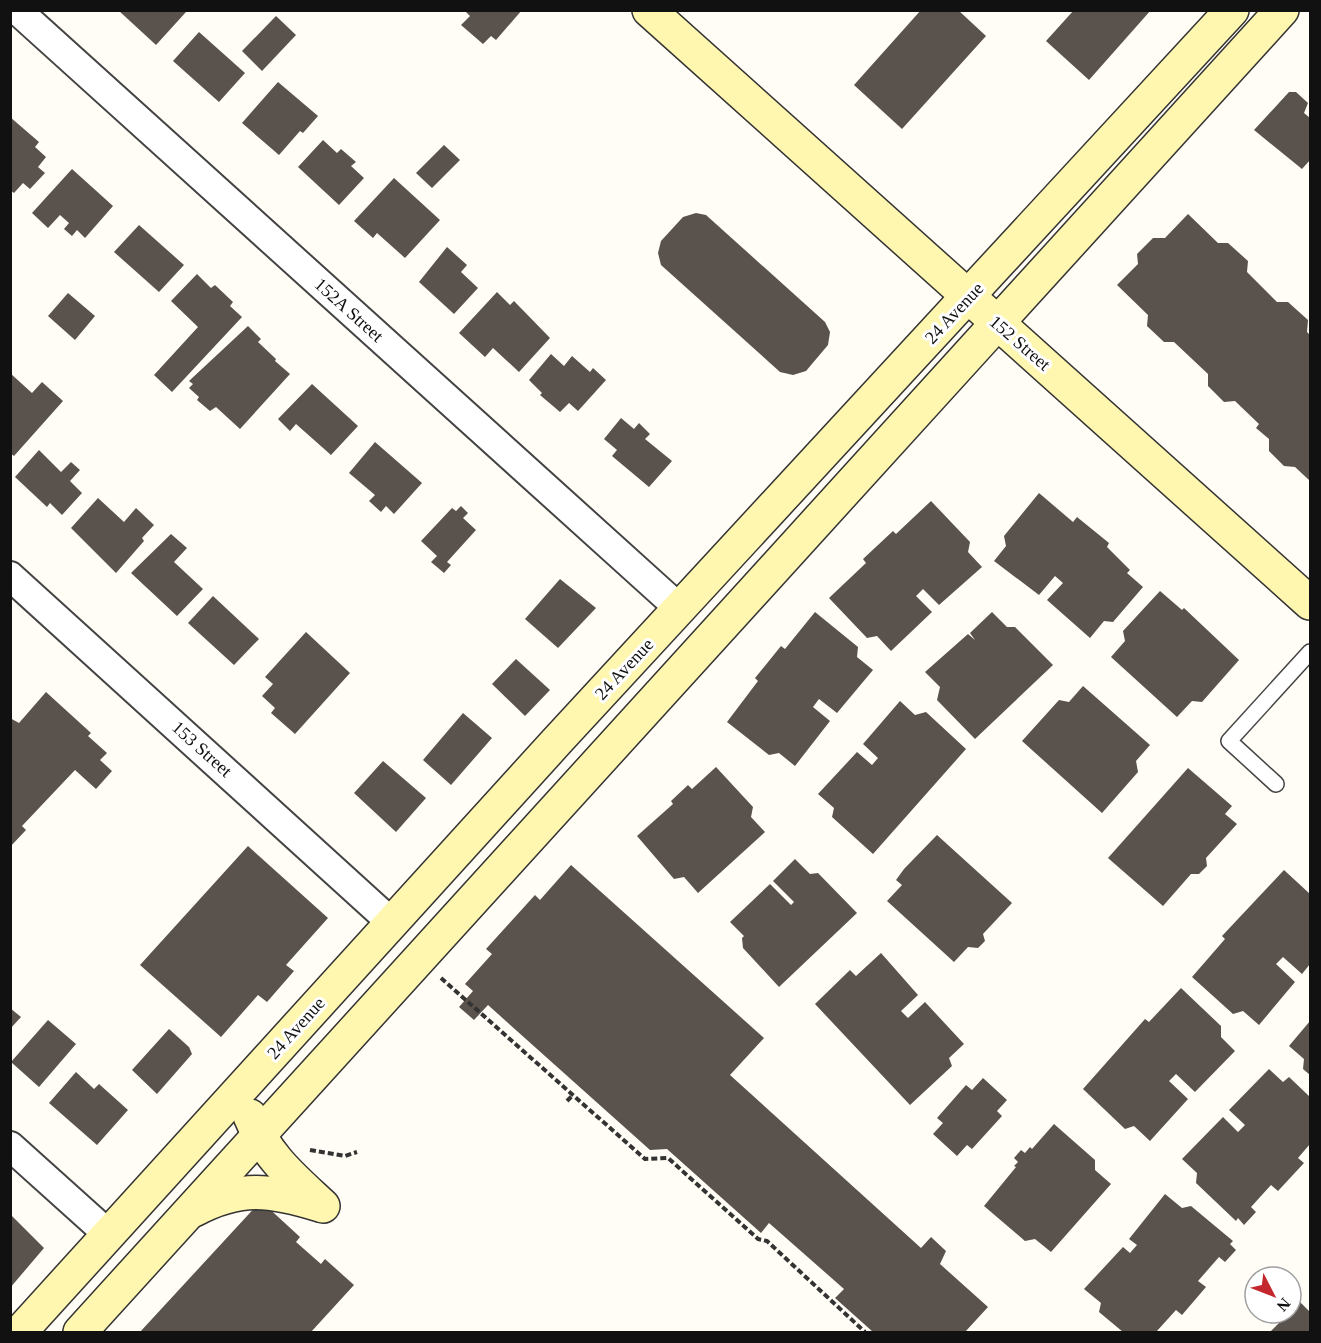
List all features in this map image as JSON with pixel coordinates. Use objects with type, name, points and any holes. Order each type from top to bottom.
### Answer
[{"type":"main road","name":"152 Street","points":[[649,10],[1311,603]]},
{"type":"main road","name":"24 Avenue","points":[[20,1332],[392,923],[1232,10]]},
{"type":"main road","points":[[80,1332],[1282,10]]},
{"type":"main road","points":[[190,1212],[219,1197],[256,1191],[289,1195],[323,1206],[276,1162],[258,1136],[249,1114],[271,1089],[316,1006]]},
{"type":"street","name":"152A Street","points":[[17,10],[680,609]]},
{"type":"street","name":"153 Street","points":[[10,576],[392,923]]},
{"type":"street","points":[[10,1146],[109,1235]]},
{"type":"lane","points":[[1276,784],[1229,741],[1311,652]]},
{"type":"path","points":[[448,984],[645,1160],[668,1158],[758,1239],[767,1241],[865,1332]]},
{"type":"path","points":[[567,1101],[573,1095]]},
{"type":"path","points":[[300,1149],[345,1156],[357,1152]]},
{"type":"building","points":[[118,10],[185,10],[186,12],[156,45]]},
{"type":"building","points":[[464,10],[522,10],[496,40],[491,36],[483,44],[461,25],[470,16]]},
{"type":"building","points":[[921,10],[958,10],[986,36],[902,129],[854,85]]},
{"type":"building","points":[[1074,10],[1151,10],[1089,80],[1046,41]]},
{"type":"building","points":[[276,16],[296,35],[262,71],[242,51]]},
{"type":"building","points":[[199,32],[245,73],[219,102],[173,61]]},
{"type":"building","points":[[278,82],[318,116],[303,133],[300,131],[279,155],[242,123]]},
{"type":"building","points":[[1289,92],[1296,92],[1308,103],[1304,113],[1310,118],[1310,160],[1302,169],[1254,130]]},
{"type":"building","points":[[10,117],[39,142],[35,147],[46,157],[38,167],[45,173],[30,189],[23,183],[14,193],[10,190]]},
{"type":"building","points":[[323,140],[337,153],[341,149],[356,162],[351,166],[364,178],[339,205],[298,167]]},
{"type":"building","points":[[444,145],[460,160],[432,188],[416,173]]},
{"type":"building","points":[[72,169],[113,206],[85,238],[77,230],[72,236],[64,229],[69,223],[60,215],[48,228],[32,213]]},
{"type":"building","points":[[394,178],[440,220],[405,258],[377,233],[373,238],[354,221]]},
{"type":"building","points":[[696,213],[706,215],[825,322],[830,332],[828,345],[806,371],[793,375],[780,372],[661,265],[658,253],[661,241],[683,217]]},
{"type":"building","points":[[1188,214],[1218,243],[1228,243],[1248,261],[1247,272],[1277,302],[1288,302],[1308,320],[1307,332],[1310,335],[1309,480],[1295,467],[1284,466],[1269,451],[1269,439],[1256,428],[1259,424],[1235,401],[1224,402],[1208,386],[1208,374],[1174,342],[1164,342],[1147,326],[1148,315],[1117,285],[1138,264],[1137,254],[1153,238],[1165,238]]},
{"type":"building","points":[[139,225],[184,265],[159,292],[114,252]]},
{"type":"building","points":[[447,247],[467,265],[461,272],[478,288],[454,314],[419,282]]},
{"type":"building","points":[[197,274],[211,288],[215,285],[233,302],[230,306],[242,317],[172,392],[154,375],[198,327],[171,301]]},
{"type":"building","points":[[497,292],[510,305],[514,301],[550,338],[519,372],[493,348],[485,357],[459,333]]},
{"type":"building","points":[[68,293],[95,316],[75,340],[48,316]]},
{"type":"building","points":[[248,326],[261,339],[258,342],[290,374],[240,429],[216,407],[210,411],[197,400],[199,397],[189,388],[193,384],[189,381]]},
{"type":"building","points":[[551,354],[564,366],[572,356],[590,372],[593,368],[606,380],[578,411],[569,403],[560,412],[540,395],[542,393],[529,380]]},
{"type":"building","points":[[10,373],[32,393],[42,382],[63,401],[14,456],[10,453]]},
{"type":"building","points":[[312,384],[358,426],[331,455],[296,424],[290,431],[278,419]]},
{"type":"building","points":[[621,418],[634,429],[639,423],[650,434],[645,439],[672,461],[649,487],[612,456],[617,450],[604,439]]},
{"type":"building","points":[[375,442],[422,483],[394,514],[386,506],[381,512],[369,501],[375,495],[349,473]]},
{"type":"building","points":[[39,450],[61,472],[71,462],[80,470],[70,481],[82,493],[62,515],[50,503],[47,507],[15,477]]},
{"type":"building","points":[[1039,493],[1073,522],[1077,517],[1109,543],[1107,547],[1130,570],[1127,573],[1143,587],[1113,622],[1104,621],[1090,638],[1047,600],[1063,583],[1055,576],[1039,595],[994,561],[1006,546],[1004,536]]},
{"type":"building","points":[[98,498],[124,522],[136,508],[154,525],[142,538],[144,541],[116,573],[71,528]]},
{"type":"building","points":[[931,501],[970,542],[968,552],[982,567],[939,605],[923,589],[916,596],[932,612],[891,651],[877,636],[867,638],[829,598],[866,563],[863,559],[893,531],[896,534]]},
{"type":"building","points":[[461,506],[468,513],[463,518],[476,530],[447,562],[451,565],[444,573],[431,562],[437,556],[421,541],[452,508],[456,511]]},
{"type":"building","points":[[171,534],[187,548],[174,562],[203,589],[177,616],[131,573]]},
{"type":"building","points":[[560,579],[596,608],[558,648],[525,619]]},
{"type":"building","points":[[1160,591],[1182,610],[1184,608],[1239,660],[1202,702],[1192,701],[1177,717],[1111,657],[1125,641],[1123,631]]},
{"type":"building","points":[[213,596],[259,639],[234,665],[188,623]]},
{"type":"building","points":[[815,612],[858,647],[857,657],[873,670],[837,713],[819,699],[813,707],[830,721],[795,766],[779,753],[769,755],[727,722],[758,681],[755,678],[781,646],[785,649]]},
{"type":"building","points":[[992,612],[1007,627],[1015,627],[1053,665],[975,739],[937,700],[940,687],[925,672],[968,634],[975,640],[970,633]]},
{"type":"building","points":[[306,632],[350,673],[295,734],[271,713],[275,708],[262,696],[273,684],[265,677]]},
{"type":"building","points":[[516,659],[550,690],[525,716],[492,684]]},
{"type":"building","points":[[1083,686],[1150,745],[1136,761],[1138,772],[1102,813],[1022,741],[1059,700],[1069,702]]},
{"type":"building","points":[[46,692],[91,733],[88,736],[107,753],[100,760],[112,771],[96,789],[75,770],[22,826],[26,830],[10,847],[10,718],[19,723]]},
{"type":"building","points":[[900,701],[915,715],[926,712],[966,749],[873,854],[832,817],[834,808],[818,794],[857,752],[872,765],[878,758],[863,744]]},
{"type":"building","points":[[463,713],[492,738],[451,785],[423,760]]},
{"type":"building","points":[[383,761],[426,798],[396,832],[354,793]]},
{"type":"building","points":[[716,767],[753,807],[751,817],[765,832],[698,893],[684,877],[674,879],[637,836],[673,804],[671,801],[688,785],[692,789]]},
{"type":"building","points":[[1188,768],[1232,806],[1225,814],[1237,824],[1206,858],[1207,866],[1199,874],[1191,874],[1163,906],[1108,858]]},
{"type":"building","points":[[937,835],[1012,903],[983,934],[985,941],[978,948],[968,947],[954,962],[887,901],[902,885],[896,880],[904,869]]},
{"type":"building","points":[[248,846],[328,918],[286,965],[294,971],[267,1002],[258,995],[221,1037],[140,965]]},
{"type":"building","points":[[795,859],[810,874],[818,873],[857,913],[779,987],[743,948],[742,938],[744,936],[730,922],[770,884],[791,905],[794,902],[773,881]]},
{"type":"building","points":[[571,865],[764,1038],[730,1075],[921,1248],[931,1237],[946,1251],[940,1264],[988,1307],[965,1332],[873,1332],[835,1298],[844,1289],[769,1223],[761,1233],[667,1149],[650,1150],[488,1005],[474,1020],[459,1007],[473,991],[465,984],[492,954],[486,949],[535,895],[540,900]]},
{"type":"building","points":[[1284,870],[1310,894],[1310,964],[1302,974],[1283,957],[1276,964],[1295,982],[1259,1025],[1243,1011],[1233,1014],[1192,977],[1225,939],[1222,936]]},
{"type":"building","points":[[881,953],[918,995],[901,1011],[908,1018],[925,1002],[964,1044],[949,1058],[952,1066],[910,1105],[815,1004],[850,970],[856,976]]},
{"type":"building","points":[[1181,988],[1221,1026],[1221,1037],[1235,1051],[1195,1092],[1176,1074],[1169,1081],[1188,1099],[1150,1141],[1134,1126],[1125,1129],[1083,1089],[1145,1019],[1149,1022]]},
{"type":"building","points":[[10,1008],[21,1017],[10,1029]]},
{"type":"building","points":[[48,1020],[76,1044],[39,1087],[11,1062]]},
{"type":"building","points":[[1310,1021],[1310,1075],[1303,1069],[1304,1059],[1289,1046]]},
{"type":"building","points":[[169,1029],[189,1047],[192,1054],[157,1094],[132,1070]]},
{"type":"building","points":[[1269,1069],[1283,1082],[1289,1077],[1310,1097],[1310,1144],[1298,1158],[1304,1163],[1278,1191],[1271,1185],[1251,1207],[1256,1212],[1244,1225],[1238,1218],[1236,1221],[1196,1183],[1197,1173],[1182,1159],[1223,1117],[1238,1132],[1245,1125],[1229,1110]]},
{"type":"building","points":[[76,1072],[94,1089],[99,1084],[128,1110],[97,1145],[49,1103]]},
{"type":"building","points":[[983,1078],[1007,1100],[997,1111],[1002,1116],[972,1149],[967,1145],[957,1156],[933,1134],[943,1123],[937,1118],[966,1085],[972,1090]]},
{"type":"building","points":[[1054,1124],[1095,1160],[1095,1170],[1111,1184],[1051,1252],[1035,1239],[1025,1241],[984,1206],[1016,1167],[1014,1166],[1018,1162],[1014,1158],[1021,1150],[1025,1153],[1030,1147],[1032,1149]]},
{"type":"building","points":[[1165,1194],[1182,1208],[1191,1206],[1233,1241],[1230,1244],[1236,1250],[1225,1262],[1219,1257],[1198,1281],[1206,1287],[1182,1315],[1176,1310],[1156,1332],[1123,1332],[1099,1312],[1101,1303],[1084,1289],[1123,1247],[1130,1253],[1137,1245],[1129,1239]]},
{"type":"building","points":[[259,1203],[263,1203],[300,1237],[296,1242],[321,1264],[325,1259],[354,1285],[311,1332],[140,1332]]},
{"type":"building","points":[[10,1214],[44,1248],[10,1288]]},
{"type":"building","points":[[1303,1305],[1310,1312],[1310,1332],[1270,1332],[1277,1325],[1303,1325]]}]
